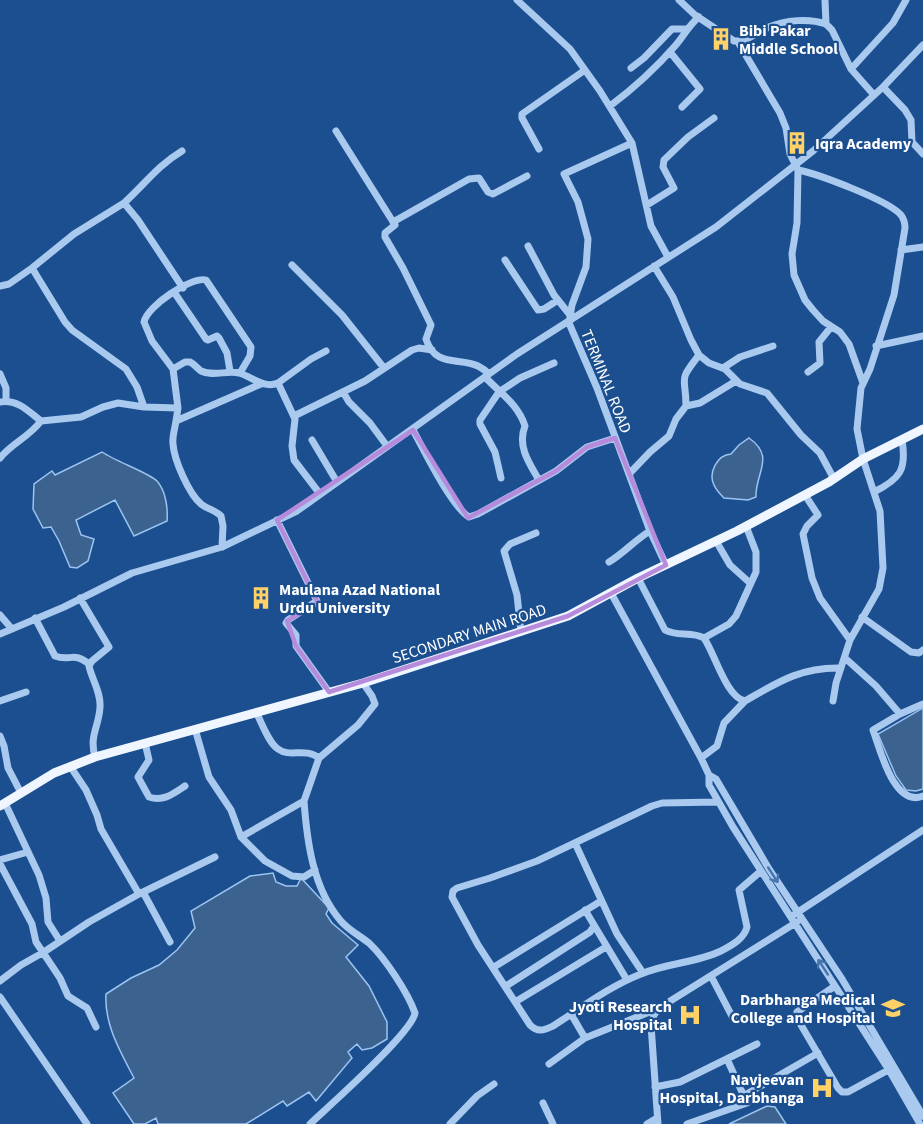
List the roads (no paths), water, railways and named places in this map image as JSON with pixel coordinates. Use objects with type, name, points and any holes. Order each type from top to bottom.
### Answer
[{"type":"main road","name":"SECONDARY MAIN ROAD","points":[[3,804],[70,766],[95,757],[363,683],[568,616],[638,578],[805,495],[863,459],[923,429]]},
{"type":"street","points":[[517,0],[570,49],[633,143],[651,226],[668,257]]},
{"type":"street","points":[[679,0],[699,18],[738,42],[780,113],[786,128],[790,154],[797,168],[797,223],[792,254],[794,275],[805,300],[849,344],[863,383]]},
{"type":"street","points":[[825,0],[826,24]]},
{"type":"street","points":[[851,69],[893,23],[906,0]]},
{"type":"street","points":[[610,106],[643,81],[670,52],[686,29],[699,18]]},
{"type":"street","points":[[738,42],[768,27],[786,22],[826,24],[832,30],[851,69],[874,95]]},
{"type":"street","points":[[632,68],[650,53],[672,29],[686,29]]},
{"type":"street","points":[[0,634],[64,607],[132,573],[222,547],[297,511],[569,319],[716,226],[797,168],[883,87],[923,45]]},
{"type":"street","points":[[670,52],[700,89],[700,92],[682,107]]},
{"type":"street","points":[[539,149],[522,114],[585,70]]},
{"type":"street","points":[[883,87],[909,115],[912,124],[912,142],[923,154]]},
{"type":"street","points":[[647,205],[674,188],[663,167],[664,160],[688,137],[714,118]]},
{"type":"street","points":[[336,131],[395,226],[385,233],[385,237],[430,321],[431,328],[426,339],[432,350],[444,359],[477,365],[500,392],[507,396],[525,426],[521,435],[521,443],[539,480]]},
{"type":"street","name":"TERMINAL ROAD","points":[[633,143],[564,174],[578,202],[588,239],[586,267],[569,319],[650,531],[666,564]]},
{"type":"street","points":[[0,286],[9,284],[74,234],[124,203],[149,176],[167,160],[182,151]]},
{"type":"street","points":[[797,168],[816,173],[897,211],[904,222],[894,295],[860,393],[856,429],[880,511],[883,568],[879,589],[850,640],[833,701]]},
{"type":"street","points":[[393,222],[469,179],[479,178],[488,192],[493,194],[527,176]]},
{"type":"street","points":[[124,203],[138,220],[183,288]]},
{"type":"street","points":[[528,246],[569,319]]},
{"type":"street","points":[[901,250],[923,247]]},
{"type":"street","points":[[505,260],[538,310],[558,300]]},
{"type":"street","points":[[292,265],[342,315],[384,368]]},
{"type":"street","points":[[654,266],[674,297],[699,355],[709,363],[723,368],[744,386],[767,393],[801,435],[820,453],[834,479]]},
{"type":"street","points":[[32,268],[72,330],[126,369],[137,387],[144,407]]},
{"type":"street","points":[[222,547],[221,516],[201,504],[196,498],[175,453],[173,439],[178,408],[173,369],[152,341],[144,322],[152,307],[174,292],[203,278],[210,283],[251,347],[250,356],[240,374]]},
{"type":"street","points":[[174,292],[206,339],[217,336],[219,338],[227,353],[230,371]]},
{"type":"street","points":[[808,372],[820,363],[819,342],[831,327]]},
{"type":"street","points":[[876,346],[923,336]]},
{"type":"street","points":[[723,368],[740,357],[774,346]]},
{"type":"street","points":[[294,416],[343,392],[412,350],[419,348],[432,350]]},
{"type":"street","points":[[176,421],[261,384],[278,383],[326,351]]},
{"type":"street","points":[[686,406],[683,379],[699,355]]},
{"type":"street","points":[[173,369],[188,362],[194,363],[203,371],[211,373],[230,371],[261,384]]},
{"type":"street","points":[[501,478],[495,452],[480,422],[500,392],[520,378],[554,363]]},
{"type":"street","points":[[0,374],[6,388],[3,401],[22,406],[41,421],[81,417],[103,406],[118,403],[144,407],[178,408]]},
{"type":"street","points":[[629,474],[669,436],[676,419],[686,406],[700,403],[736,381]]},
{"type":"street","points":[[278,383],[294,416],[292,446],[294,460],[320,495]]},
{"type":"street","points":[[343,392],[387,446]]},
{"type":"street","points":[[0,458],[14,444],[31,433],[41,421]]},
{"type":"street","points":[[412,430],[450,494],[464,513],[469,516],[478,514],[539,480],[587,447],[615,438]]},
{"type":"street","points":[[312,440],[337,482]]},
{"type":"street","points":[[873,492],[891,483],[898,476],[903,460],[902,440]]},
{"type":"street","points":[[805,495],[818,515],[807,526],[803,534],[815,587],[820,598],[850,640]]},
{"type":"street","points":[[277,520],[317,601],[286,623],[296,635],[296,646],[329,692]]},
{"type":"street","points":[[704,638],[733,620],[756,572],[756,552],[746,526]]},
{"type":"street","points":[[609,562],[620,556],[650,531]]},
{"type":"street","points":[[521,632],[517,595],[504,551],[510,544],[536,534]]},
{"type":"street","points":[[716,541],[730,565],[750,583]]},
{"type":"street","points":[[638,578],[665,630],[704,638],[731,692],[738,700],[745,701]]},
{"type":"street","points":[[611,593],[701,758],[709,775],[709,785],[718,802],[761,871],[842,979],[891,1069]]},
{"type":"street","points":[[80,598],[108,645],[108,649],[89,664]]},
{"type":"street","points":[[0,615],[12,629]]},
{"type":"street","points":[[862,616],[911,652],[919,653],[923,650]]},
{"type":"street","points":[[35,618],[55,656],[60,658],[77,656],[89,664]]},
{"type":"street","points":[[845,658],[876,686],[900,714]]},
{"type":"street","points":[[89,664],[100,698],[100,714],[92,741],[95,757]]},
{"type":"street","points":[[701,758],[717,746],[724,723],[745,701],[803,671],[842,668]]},
{"type":"street","points":[[310,1124],[375,1063],[410,1024],[415,1013],[391,971],[375,950],[348,929],[324,895],[306,834],[304,801],[319,758],[358,725],[375,704],[375,699],[363,683]]},
{"type":"street","points":[[0,701],[26,692]]},
{"type":"street","points":[[923,704],[873,730],[897,788],[906,795],[918,798],[923,796]]},
{"type":"street","points":[[256,712],[278,749],[286,752],[310,753],[319,758]]},
{"type":"street","points":[[195,729],[209,777],[231,810],[241,837],[259,857],[292,876],[304,877],[315,870]]},
{"type":"street","points":[[0,736],[8,768],[21,793]]},
{"type":"street","points":[[145,743],[149,760],[138,777],[149,797],[154,799],[169,797],[185,786]]},
{"type":"street","points":[[70,766],[86,790],[98,815],[101,829],[170,942]]},
{"type":"street","points":[[709,775],[716,779],[759,851],[835,986],[891,1069],[898,1072],[920,1114],[920,1124]]},
{"type":"street","points":[[241,837],[304,801]]},
{"type":"street","points":[[718,802],[657,804],[537,861],[457,888],[453,891],[452,897],[478,945],[530,1025],[536,1030],[546,1029],[627,980],[643,973],[708,956],[738,941],[746,932],[747,927],[739,890],[761,871]]},
{"type":"street","points":[[3,804],[28,852],[44,890],[48,922],[60,941]]},
{"type":"street","points":[[549,1064],[585,1038],[659,1008],[711,976],[923,830]]},
{"type":"street","points":[[575,843],[617,934],[643,973]]},
{"type":"street","points":[[751,856],[759,851]]},
{"type":"street","points":[[28,852],[0,862],[32,924],[36,942],[60,978],[68,996],[87,1008],[96,1027]]},
{"type":"street","points":[[0,981],[89,922],[141,893],[215,857]]},
{"type":"street","points":[[494,967],[602,901]]},
{"type":"street","points":[[585,910],[627,980]]},
{"type":"street","points":[[506,986],[590,932],[594,926]]},
{"type":"street","points":[[515,1002],[606,947]]},
{"type":"street","points":[[711,976],[734,1020]]},
{"type":"street","points":[[835,986],[796,1012],[801,1025],[842,1092],[848,1092],[891,1069]]},
{"type":"street","points":[[0,997],[87,1124]]},
{"type":"street","points":[[647,1124],[658,1121],[651,1025],[659,1008]]},
{"type":"street","points":[[571,1014],[585,1038]]},
{"type":"street","points":[[655,1087],[680,1082],[757,1044]]},
{"type":"street","points":[[745,1095],[818,1053]]},
{"type":"street","points":[[687,1124],[744,1106],[748,1101],[727,1059]]},
{"type":"street","points":[[450,1124],[477,1096],[494,1084]]},
{"type":"street","points":[[543,1103],[553,1124]]},
{"type":"water","points":[[749,438],[757,445],[763,459],[756,497],[748,500],[724,498],[712,480],[715,465]]},
{"type":"water","points":[[102,452],[157,481],[166,500],[167,521],[134,536],[115,500],[76,520],[81,535],[94,539],[88,561],[77,568],[70,567],[51,527],[43,528],[33,509],[34,484],[52,471],[55,475]]},
{"type":"water","points":[[923,708],[923,789],[906,790],[896,776],[878,734]]},
{"type":"water","points":[[273,873],[276,882],[286,886],[297,886],[301,878],[329,908],[326,914],[332,923],[358,945],[346,957],[369,986],[387,1022],[387,1039],[372,1048],[362,1050],[357,1044],[348,1052],[352,1058],[316,1101],[309,1092],[287,1106],[283,1101],[246,1124],[158,1124],[156,1118],[145,1124],[134,1124],[113,1093],[134,1078],[110,1027],[106,994],[131,978],[159,965],[177,950],[195,928],[191,911],[250,876]]},
{"type":"water","points":[[767,1106],[775,1107],[786,1124],[729,1124]]},
{"type":"place","name":"Bibi Pakar Middle School","points":[[721,39]]},
{"type":"place","name":"Iqra Academy","points":[[797,143]]},
{"type":"place","name":"Maulana Azad National Urdu University","points":[[261,598]]},
{"type":"place","name":"Darbhanga Medical College and Hospital","points":[[893,1008]]},
{"type":"place","name":"Jyoti Research Hospital","points":[[690,1015]]},
{"type":"place","name":"Navjeevan Hospital, Darbhanga","points":[[822,1088]]}]
